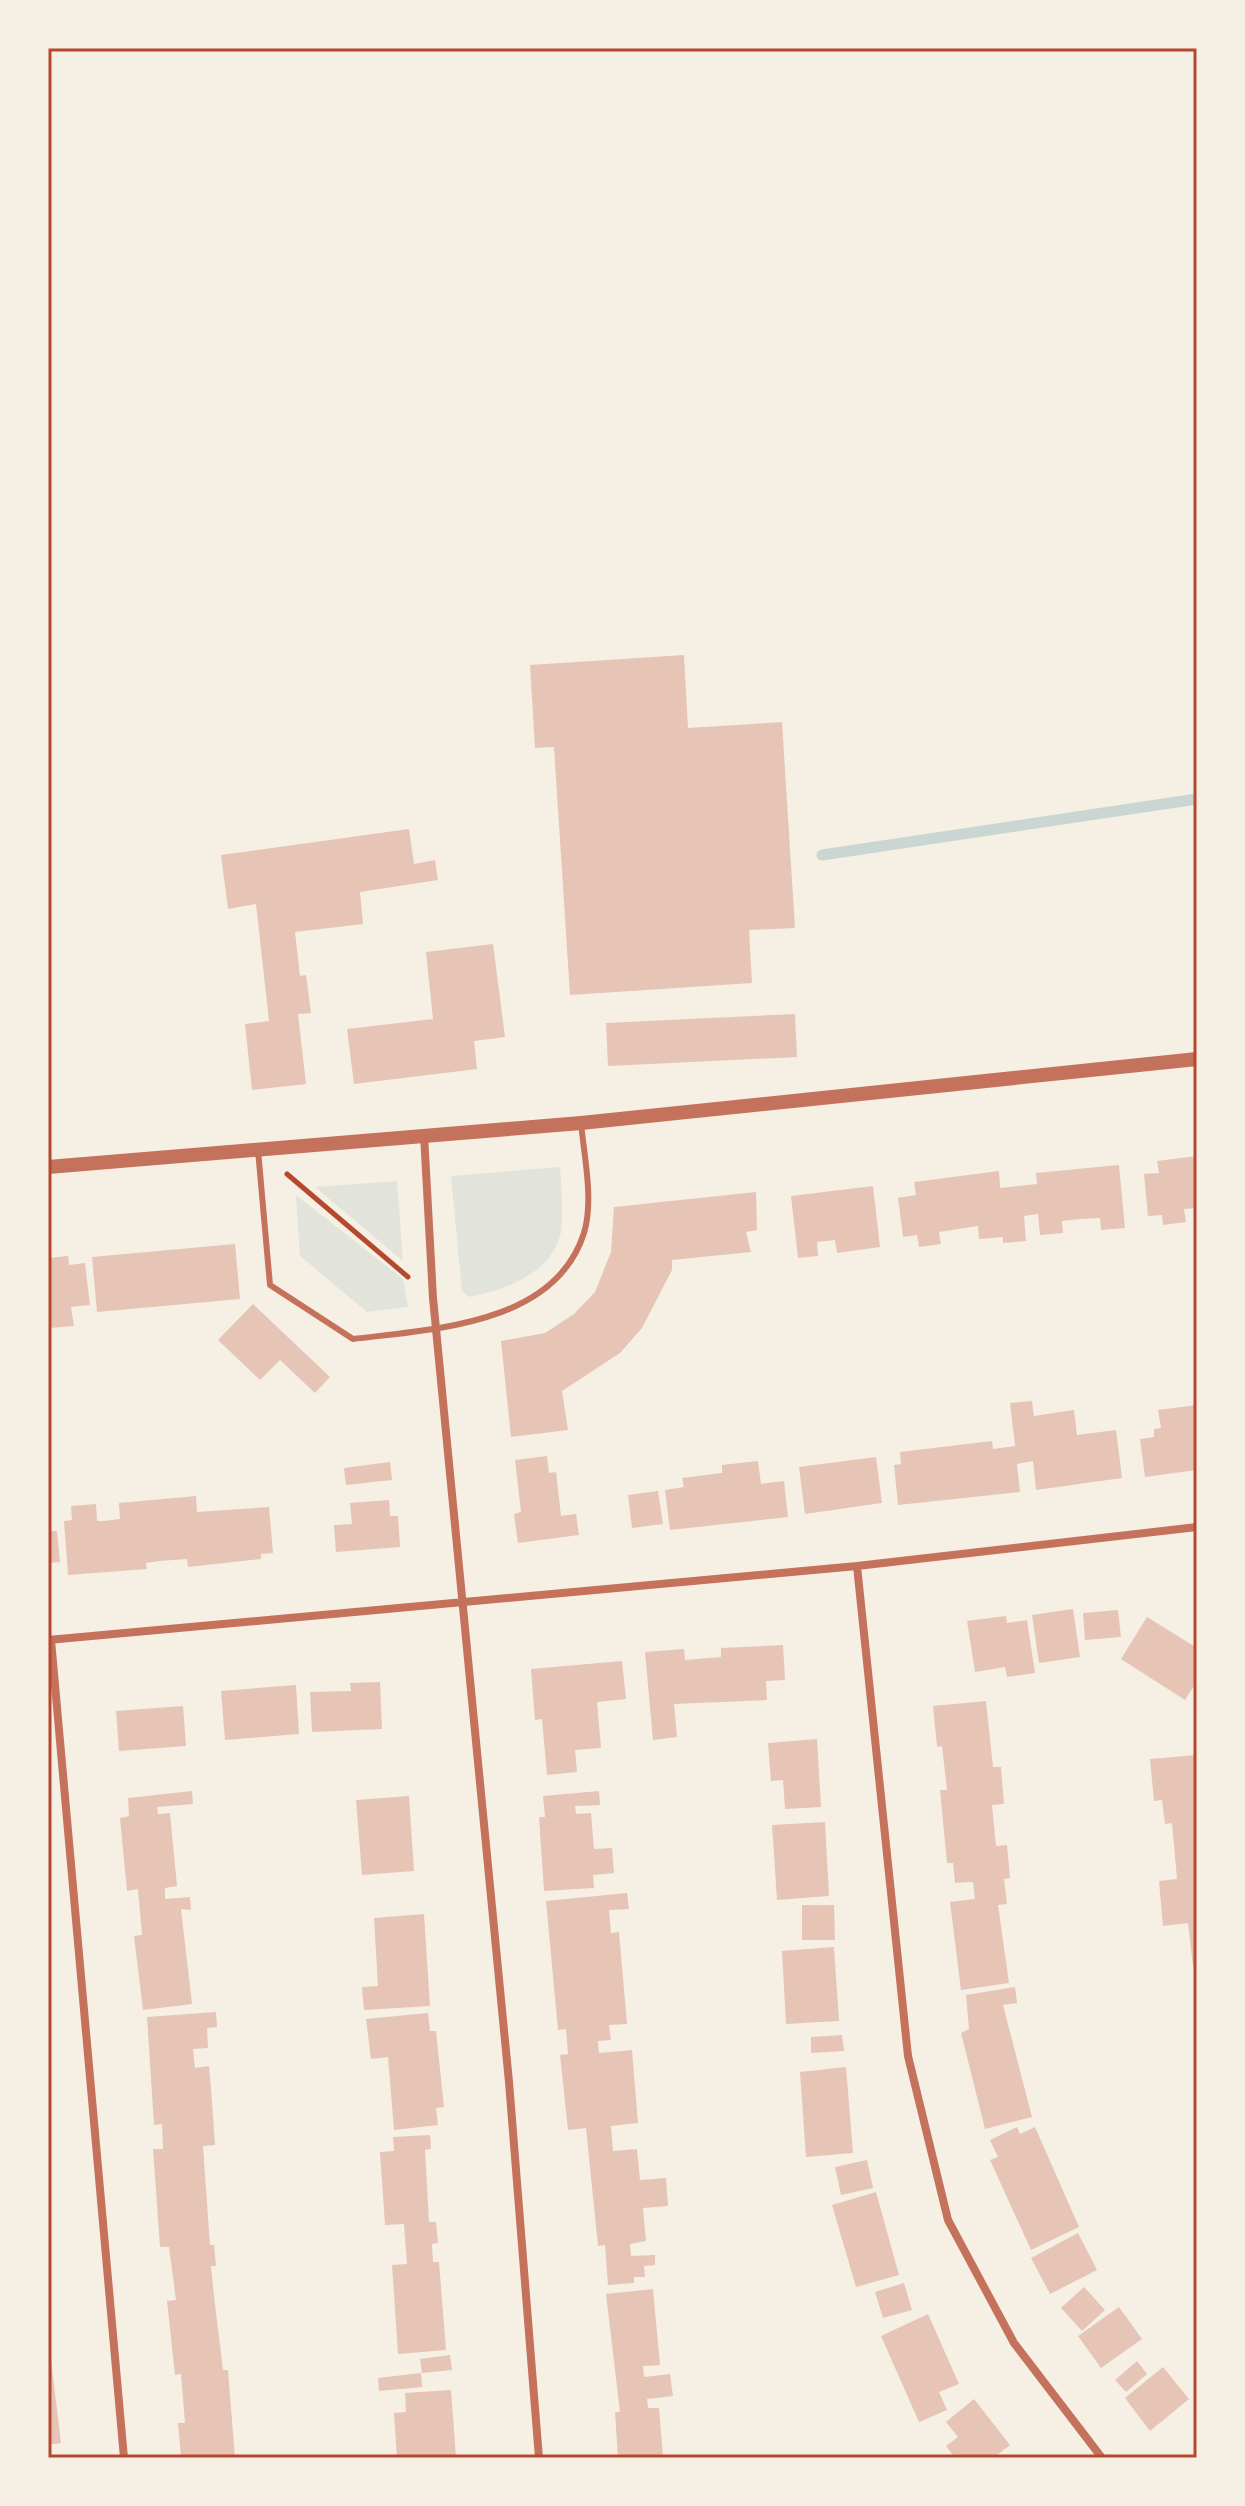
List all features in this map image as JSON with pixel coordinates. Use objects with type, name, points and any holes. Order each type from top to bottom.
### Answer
[{"type":"street","points":[[48,1167],[581,1123],[1197,1059]]},
{"type":"street","points":[[424,1135],[433,1298],[509,2082],[539,2458]]},
{"type":"street","points":[[124,2458],[49,1640],[857,1566],[1197,1527]]},
{"type":"street","points":[[857,1566],[908,2056],[948,2220],[1014,2343],[1102,2458]]},
{"type":"lane","points":[[258,1150],[270,1285],[353,1339],[436,1329],[509,1310],[546,1290],[570,1264],[585,1231],[587,1178],[581,1123]]},
{"type":"path","points":[[258,1150],[433,1298]]},
{"type":"shaded area","points":[[560,1167],[562,1224],[552,1254],[542,1265],[515,1283],[469,1297],[462,1291],[451,1176]]},
{"type":"shaded area","points":[[397,1181],[403,1261],[315,1187]]},
{"type":"shaded area","points":[[296,1195],[403,1279],[408,1307],[367,1312],[300,1256]]},
{"type":"building","points":[[684,655],[688,728],[782,722],[795,928],[749,930],[752,983],[570,995],[554,747],[535,748],[530,665]]},
{"type":"building","points":[[409,829],[414,864],[435,860],[438,880],[360,892],[363,924],[295,932],[300,976],[306,975],[311,1013],[298,1014],[306,1084],[252,1090],[245,1024],[269,1021],[256,904],[228,909],[221,855]]},
{"type":"building","points":[[493,944],[505,1037],[474,1041],[477,1069],[354,1084],[347,1029],[433,1019],[426,952]]},
{"type":"building","points":[[795,1014],[797,1057],[608,1066],[606,1023]]},
{"type":"building","points":[[1197,1156],[1197,1208],[1184,1209],[1186,1222],[1163,1225],[1162,1215],[1148,1216],[1144,1174],[1159,1173],[1157,1161]]},
{"type":"building","points":[[1119,1165],[1125,1228],[1101,1230],[1100,1218],[1080,1219],[1062,1221],[1063,1233],[1040,1235],[1038,1214],[1024,1216],[1026,1241],[1003,1243],[1003,1237],[979,1239],[978,1226],[939,1232],[941,1244],[919,1247],[917,1235],[903,1237],[898,1198],[916,1195],[914,1182],[999,1171],[1000,1188],[1037,1184],[1036,1173]]},
{"type":"building","points":[[873,1186],[880,1247],[837,1253],[835,1240],[817,1242],[818,1256],[798,1258],[791,1196]]},
{"type":"building","points":[[756,1192],[757,1230],[746,1232],[751,1252],[672,1260],[672,1270],[642,1328],[620,1353],[562,1391],[568,1430],[511,1437],[501,1341],[545,1333],[574,1314],[595,1292],[611,1252],[614,1207]]},
{"type":"building","points":[[235,1244],[240,1299],[97,1312],[92,1257]]},
{"type":"building","points":[[68,1256],[69,1265],[85,1263],[90,1305],[71,1307],[74,1326],[50,1328],[48,1258]]},
{"type":"building","points":[[253,1304],[330,1377],[315,1393],[280,1360],[260,1380],[218,1340]]},
{"type":"building","points":[[1032,1401],[1034,1416],[1074,1410],[1077,1435],[1116,1430],[1122,1478],[1036,1490],[1033,1461],[1017,1464],[1020,1492],[898,1505],[894,1465],[901,1464],[900,1452],[992,1441],[993,1449],[1015,1446],[1010,1403]]},
{"type":"building","points":[[1197,1405],[1197,1470],[1145,1477],[1140,1439],[1154,1437],[1154,1429],[1161,1428],[1158,1410]]},
{"type":"building","points":[[547,1456],[549,1473],[556,1472],[561,1516],[576,1514],[579,1535],[518,1543],[514,1514],[521,1512],[515,1460]]},
{"type":"building","points":[[876,1457],[882,1503],[805,1514],[799,1467]]},
{"type":"building","points":[[758,1461],[761,1484],[784,1481],[788,1517],[670,1530],[665,1490],[684,1487],[682,1478],[722,1473],[722,1465]]},
{"type":"building","points":[[390,1462],[392,1480],[346,1485],[344,1468]]},
{"type":"building","points":[[658,1491],[663,1524],[632,1528],[628,1495]]},
{"type":"building","points":[[196,1496],[197,1512],[269,1507],[273,1553],[261,1554],[261,1559],[188,1567],[187,1559],[146,1563],[147,1569],[68,1575],[64,1521],[72,1520],[71,1506],[96,1504],[97,1521],[104,1521],[120,1519],[119,1503]]},
{"type":"building","points":[[389,1500],[390,1516],[398,1516],[400,1547],[336,1552],[334,1525],[352,1524],[350,1503]]},
{"type":"building","points":[[48,1531],[57,1531],[60,1562],[48,1563]]},
{"type":"building","points":[[1073,1609],[1080,1657],[1039,1663],[1032,1615]]},
{"type":"building","points":[[1118,1610],[1121,1637],[1085,1640],[1083,1613]]},
{"type":"building","points":[[1006,1616],[1007,1623],[1027,1620],[1035,1673],[1007,1677],[1005,1667],[975,1672],[967,1621]]},
{"type":"building","points":[[1147,1617],[1197,1648],[1197,1681],[1185,1700],[1121,1659]]},
{"type":"building","points":[[783,1645],[785,1680],[766,1681],[767,1700],[674,1704],[677,1737],[653,1740],[645,1652],[684,1649],[685,1660],[721,1657],[721,1648]]},
{"type":"building","points":[[622,1661],[626,1699],[597,1702],[601,1748],[575,1750],[577,1772],[547,1775],[542,1719],[535,1720],[531,1669]]},
{"type":"building","points":[[380,1682],[382,1729],[312,1732],[310,1692],[351,1691],[350,1683]]},
{"type":"building","points":[[296,1685],[299,1734],[225,1740],[221,1691]]},
{"type":"building","points":[[986,1701],[993,1767],[1001,1767],[1004,1804],[992,1805],[996,1846],[1007,1845],[1010,1878],[1004,1879],[1007,1904],[998,1905],[1009,1983],[961,1990],[950,1902],[975,1899],[973,1882],[955,1883],[953,1863],[947,1863],[940,1790],[947,1790],[942,1746],[937,1747],[933,1706]]},
{"type":"building","points":[[183,1706],[186,1746],[119,1751],[116,1711]]},
{"type":"building","points":[[817,1739],[821,1807],[785,1809],[783,1780],[771,1781],[768,1743]]},
{"type":"building","points":[[1197,1755],[1197,1966],[1193,1967],[1188,1923],[1163,1926],[1159,1881],[1177,1879],[1172,1823],[1165,1824],[1162,1800],[1154,1801],[1150,1759]]},
{"type":"building","points":[[192,1791],[193,1804],[157,1807],[158,1814],[170,1813],[177,1886],[165,1888],[165,1899],[190,1897],[191,1910],[181,1909],[192,2004],[143,2010],[134,1936],[142,1935],[138,1889],[127,1891],[120,1818],[129,1816],[128,1798]]},
{"type":"building","points":[[599,1791],[600,1805],[575,1806],[576,1814],[591,1813],[594,1849],[612,1848],[614,1873],[593,1875],[594,1888],[544,1891],[539,1817],[545,1817],[543,1796]]},
{"type":"building","points":[[409,1796],[414,1871],[362,1875],[356,1800]]},
{"type":"building","points":[[825,1822],[829,1896],[777,1900],[772,1825]]},
{"type":"building","points":[[627,1893],[629,1909],[609,1910],[611,1933],[619,1932],[627,2024],[609,2025],[611,2040],[598,2041],[599,2053],[632,2050],[638,2123],[611,2126],[613,2151],[637,2149],[640,2180],[666,2178],[668,2206],[643,2208],[646,2241],[630,2244],[631,2256],[655,2255],[655,2265],[644,2266],[645,2277],[634,2277],[634,2283],[608,2285],[605,2245],[598,2246],[586,2128],[568,2130],[560,2055],[568,2054],[566,2029],[558,2030],[546,1901]]},
{"type":"building","points":[[802,1905],[834,1905],[835,1940],[802,1940]]},
{"type":"building","points":[[424,1914],[430,2006],[364,2010],[362,1987],[378,1986],[374,1918]]},
{"type":"building","points":[[834,1947],[839,2021],[786,2024],[782,1951]]},
{"type":"building","points":[[1015,1987],[1017,2003],[1003,2005],[1032,2117],[985,2129],[961,2033],[969,2029],[966,1995]]},
{"type":"building","points":[[216,2012],[217,2027],[207,2028],[208,2048],[193,2049],[195,2068],[209,2066],[215,2145],[203,2146],[210,2245],[214,2245],[216,2266],[211,2266],[214,2296],[223,2370],[228,2370],[235,2458],[181,2458],[178,2423],[185,2423],[181,2374],[175,2375],[167,2301],[176,2300],[169,2247],[160,2247],[153,2149],[163,2149],[162,2124],[154,2125],[147,2017]]},
{"type":"building","points":[[428,2013],[430,2031],[436,2031],[444,2107],[436,2108],[438,2125],[394,2130],[388,2057],[371,2059],[366,2019]]},
{"type":"building","points":[[842,2035],[844,2051],[811,2053],[811,2037]]},
{"type":"building","points":[[846,2067],[853,2153],[806,2157],[800,2072]]},
{"type":"building","points":[[1017,2127],[1020,2134],[1035,2127],[1079,2227],[1031,2250],[990,2160],[998,2157],[990,2140]]},
{"type":"building","points":[[430,2135],[431,2149],[425,2150],[429,2222],[436,2222],[438,2243],[432,2244],[433,2262],[439,2262],[446,2350],[398,2354],[392,2265],[407,2264],[404,2224],[385,2225],[380,2152],[394,2151],[393,2137]]},
{"type":"building","points":[[867,2160],[873,2188],[841,2195],[835,2167]]},
{"type":"building","points":[[876,2192],[899,2275],[856,2287],[832,2205]]},
{"type":"building","points":[[1078,2233],[1097,2270],[1050,2294],[1031,2258]]},
{"type":"building","points":[[904,2283],[912,2310],[883,2318],[875,2292]]},
{"type":"building","points":[[1084,2287],[1105,2310],[1082,2331],[1061,2308]]},
{"type":"building","points":[[653,2289],[660,2365],[643,2366],[644,2377],[670,2374],[673,2396],[647,2399],[648,2408],[659,2408],[663,2458],[618,2458],[615,2412],[620,2412],[606,2294]]},
{"type":"building","points":[[1119,2307],[1142,2339],[1101,2368],[1078,2336]]},
{"type":"building","points":[[928,2314],[959,2384],[939,2392],[947,2410],[919,2422],[881,2336]]},
{"type":"building","points":[[48,2335],[61,2443],[48,2445]]},
{"type":"building","points":[[450,2355],[452,2370],[422,2373],[420,2359]]},
{"type":"building","points":[[1137,2361],[1147,2374],[1126,2392],[1115,2380]]},
{"type":"building","points":[[1163,2367],[1189,2399],[1150,2431],[1125,2398]]},
{"type":"building","points":[[421,2373],[422,2387],[379,2391],[378,2378]]},
{"type":"building","points":[[451,2390],[456,2458],[397,2458],[394,2413],[406,2412],[405,2393]]},
{"type":"building","points":[[974,2399],[1010,2445],[993,2458],[955,2458],[946,2446],[958,2437],[946,2422]]},
{"type":"waterway","points":[[822,855],[1197,799]]}]
